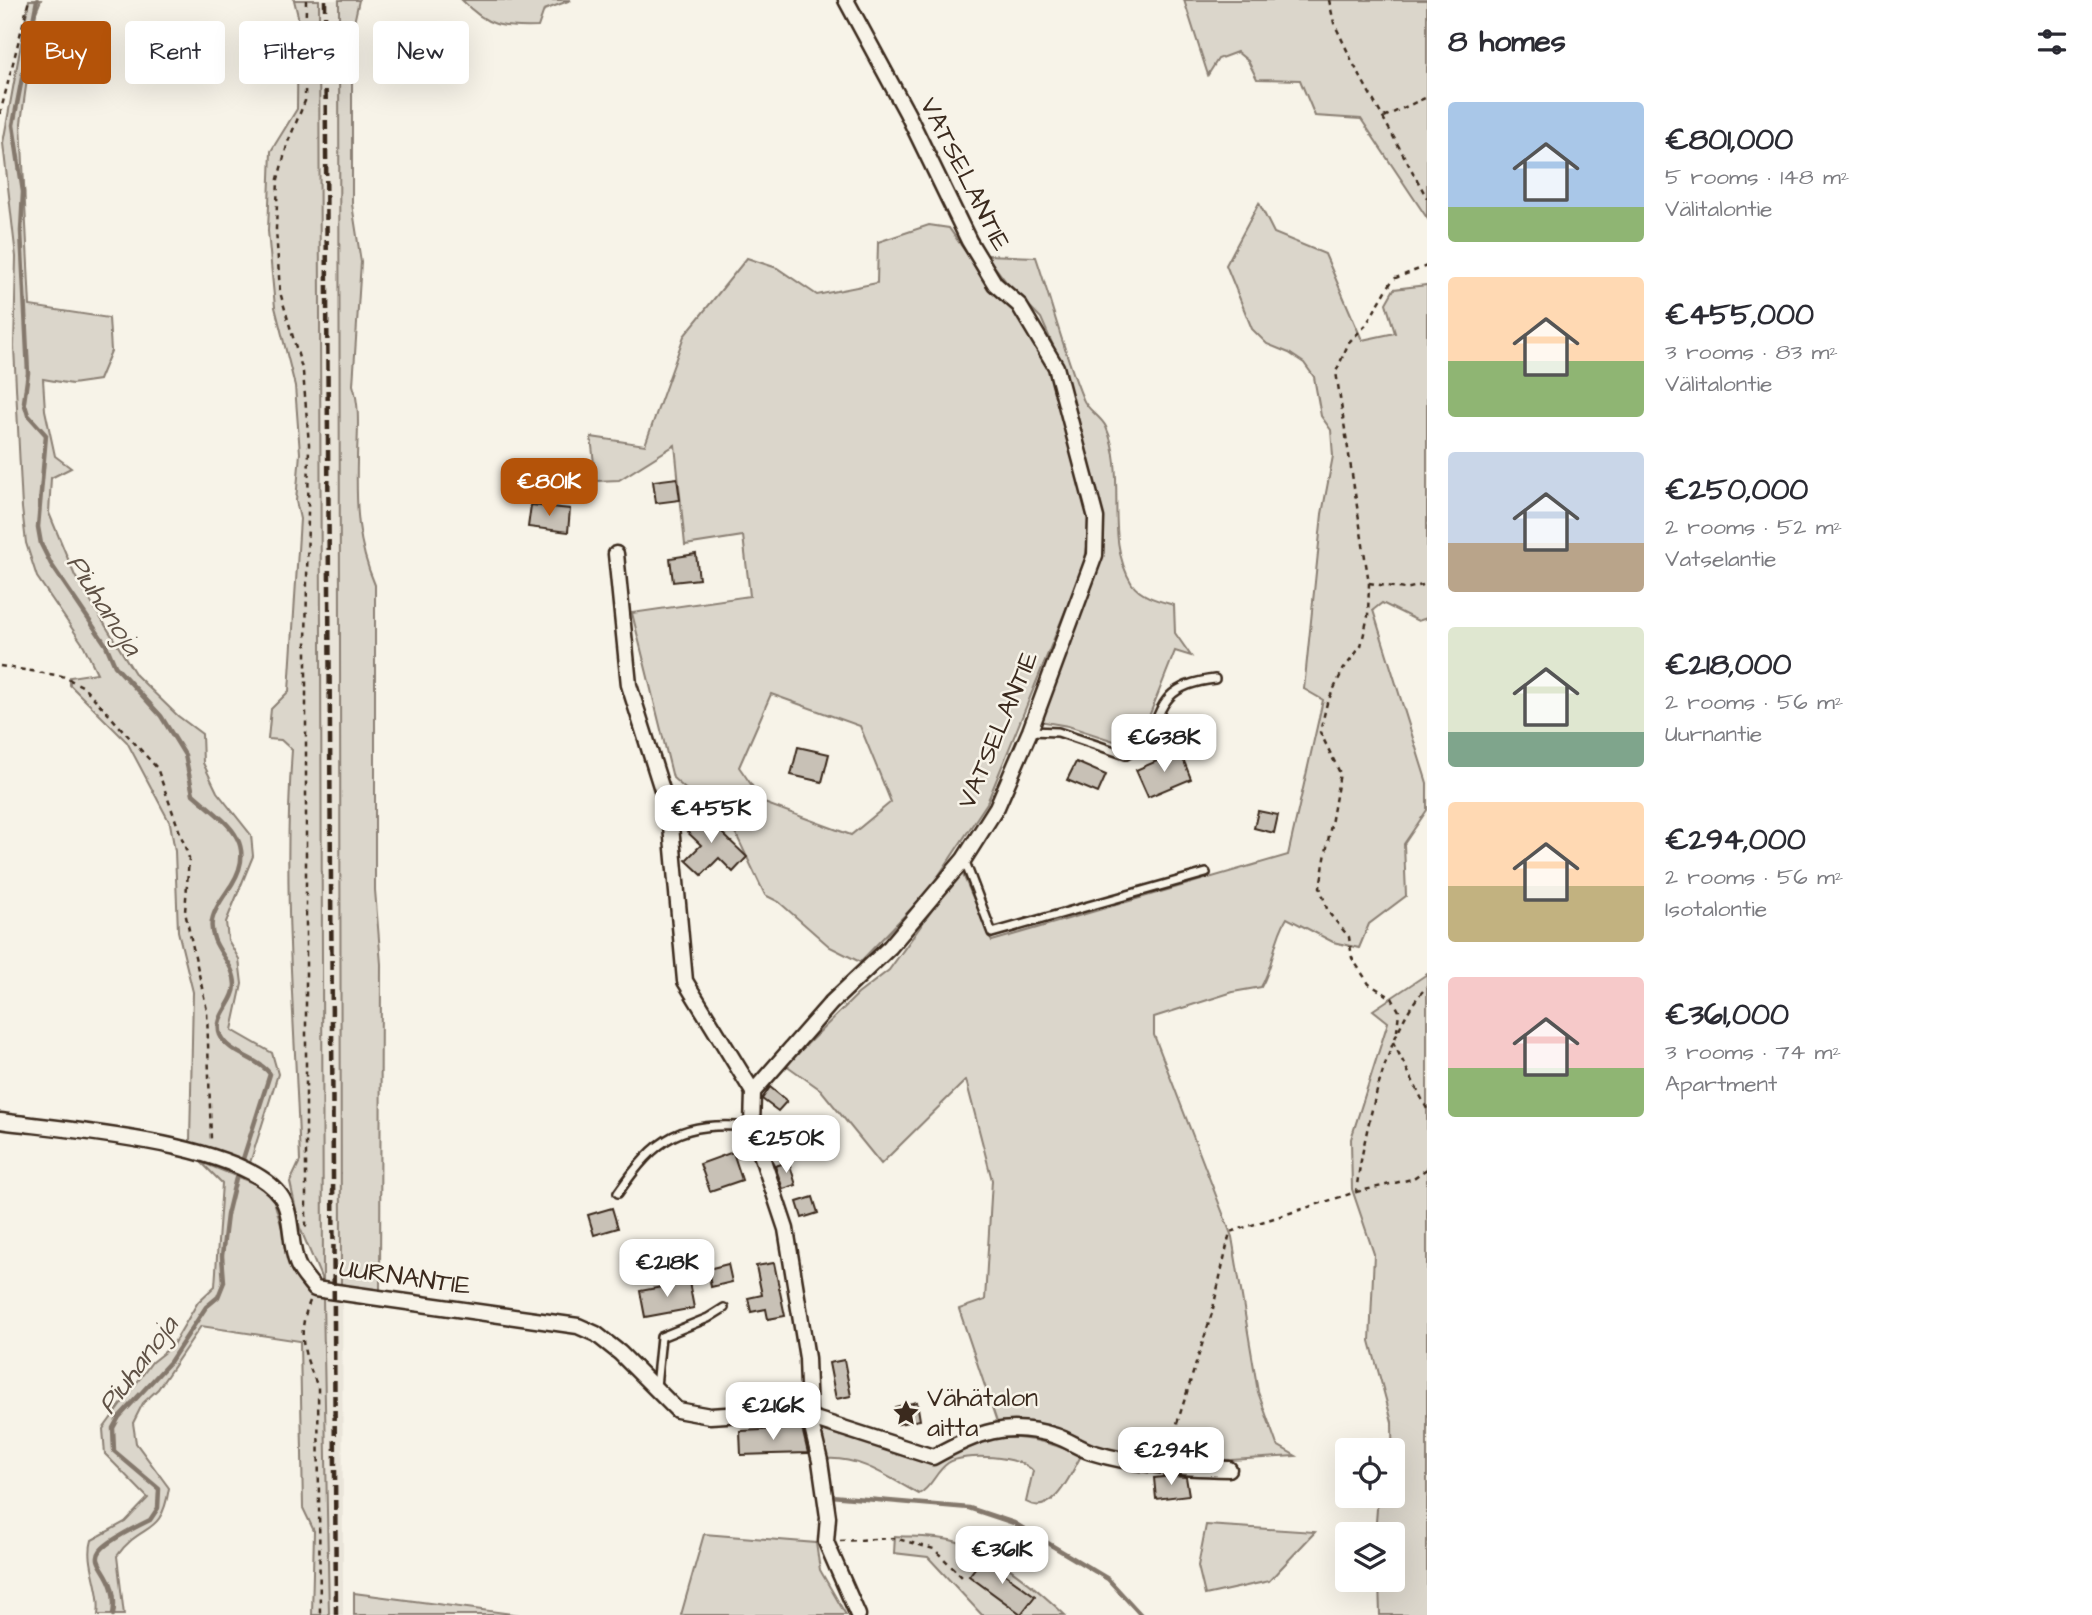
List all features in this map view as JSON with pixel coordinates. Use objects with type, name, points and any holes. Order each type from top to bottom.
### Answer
[{"type":"street","name":"VATSELANTIE","points":[[753,1092],[831,1003],[890,947],[964,859],[997,807],[1030,730],[1095,555],[1096,518],[1056,367],[1019,305],[995,284],[969,242],[907,113],[846,0]]},
{"type":"street","points":[[616,554],[629,685],[670,815],[685,981],[753,1092],[752,1127],[786,1228],[807,1359],[809,1415],[820,1461],[828,1517],[826,1542],[858,1615]]},
{"type":"street","name":"UURNANTIE","points":[[0,1121],[153,1142],[211,1155],[271,1184],[283,1199],[297,1264],[315,1289],[578,1326],[596,1334],[656,1387],[677,1410],[710,1416],[790,1411],[933,1457],[974,1434],[1017,1429],[1055,1436],[1090,1451],[1163,1468],[1229,1469]]},
{"type":"lane","points":[[1030,730],[1058,732],[1126,755],[1150,741],[1159,709],[1173,692],[1192,681],[1215,679]]},
{"type":"lane","points":[[964,859],[992,933],[1206,873]]},
{"type":"lane","points":[[618,1193],[641,1160],[677,1132],[719,1124],[752,1127]]},
{"type":"lane","points":[[656,1387],[661,1337],[708,1318],[724,1308]]},
{"type":"path","points":[[0,114],[29,0]]},
{"type":"path","points":[[306,0],[305,101],[288,142],[278,180],[276,229],[281,292],[303,372],[309,444],[306,647],[306,1236]]},
{"type":"path","points":[[507,0],[540,0]]},
{"type":"path","points":[[1329,0],[1334,23],[1427,198]]},
{"type":"path","points":[[1384,117],[1427,97]]},
{"type":"path","points":[[1356,1192],[1364,1135],[1397,1031],[1399,1011],[1392,998],[1369,984],[1352,958],[1349,937],[1328,912],[1320,887],[1340,774],[1320,732],[1327,703],[1343,670],[1361,646],[1368,616],[1369,583],[1336,372],[1349,342],[1366,326],[1394,279],[1427,266]]},
{"type":"path","points":[[1369,583],[1405,589],[1427,584]]},
{"type":"path","points":[[0,666],[62,676],[84,687],[157,768],[189,858],[185,912],[207,1010],[211,1155]]},
{"type":"path","points":[[1397,1031],[1427,987]]},
{"type":"path","points":[[1393,1042],[1427,1110]]},
{"type":"path","points":[[1163,1468],[1212,1313],[1230,1232],[1356,1192],[1412,1179],[1427,1169]]},
{"type":"path","points":[[315,1289],[302,1322],[304,1355],[318,1387],[320,1615]]},
{"type":"path","points":[[826,1542],[894,1538],[934,1549],[964,1579]]},
{"type":"shaded area","points":[[29,0],[41,0],[35,21],[25,21]]},
{"type":"shaded area","points":[[294,0],[319,0],[319,21],[298,21]]},
{"type":"shaded area","points":[[319,0],[339,0],[339,21],[319,21]]},
{"type":"shaded area","points":[[339,0],[359,0],[354,21],[339,21]]},
{"type":"shaded area","points":[[462,0],[571,0],[544,10],[538,27],[525,27],[505,26],[488,21]]},
{"type":"shaded area","points":[[1184,0],[1427,0],[1427,218],[1361,119],[1315,116],[1300,80],[1257,79],[1248,61],[1237,52],[1218,59],[1208,75]]},
{"type":"shaded area","points":[[21,44],[21,84],[26,84],[21,123],[30,306],[109,318],[111,351],[99,380],[72,384],[43,379],[45,410],[55,456],[71,468],[51,478],[49,513],[75,576],[136,675],[178,716],[202,734],[203,763],[217,792],[251,835],[253,856],[226,922],[228,940],[239,959],[242,984],[232,1030],[272,1053],[278,1074],[250,1163],[190,1142],[193,992],[178,931],[175,851],[170,823],[127,742],[70,685],[70,677],[97,673],[84,646],[37,577],[26,543],[14,347],[16,257],[3,143]]},
{"type":"shaded area","points":[[297,84],[319,84],[323,1282],[300,1228],[290,1182],[300,1161],[289,905],[292,750],[281,740],[268,739],[271,709],[289,691],[300,519],[296,501],[300,453],[295,386],[275,307],[268,231],[271,151],[297,109]]},
{"type":"shaded area","points":[[319,84],[339,84],[343,1615],[329,1615],[323,1299]]},
{"type":"shaded area","points":[[339,84],[352,84],[352,204],[361,262],[353,385],[358,413],[358,509],[364,554],[375,585],[375,890],[381,964],[380,1292],[341,1287]]},
{"type":"shaded area","points":[[1259,203],[1274,233],[1325,254],[1362,340],[1395,333],[1386,303],[1394,289],[1427,285],[1427,618],[1418,621],[1382,603],[1373,610],[1427,783],[1427,810],[1404,844],[1406,896],[1369,924],[1359,948],[1333,942],[1287,918],[1261,987],[1233,992],[1154,1017],[1154,1035],[1232,1237],[1258,1392],[1277,1445],[1296,1456],[1231,1460],[1160,1458],[1090,1446],[1055,1431],[997,1422],[959,1309],[985,1300],[992,1180],[966,1080],[881,1164],[821,1090],[786,1065],[858,994],[889,970],[961,870],[992,941],[1288,855],[1323,700],[1304,689],[1322,514],[1333,456],[1331,430],[1321,416],[1314,377],[1304,363],[1267,344],[1252,329],[1226,265]]},
{"type":"shaded area","points":[[929,225],[949,228],[981,274],[1030,328],[1045,357],[1090,522],[1084,565],[987,803],[929,890],[860,962],[830,947],[779,902],[765,895],[736,834],[673,778],[632,613],[750,596],[743,536],[685,545],[675,445],[619,480],[596,481],[591,437],[645,445],[684,336],[747,258],[777,268],[817,295],[877,283],[878,242]],"holes":[[[771,694],[860,726],[891,802],[851,835],[764,803],[739,767]]]},
{"type":"shaded area","points":[[986,255],[1036,257],[1083,399],[1104,423],[1112,446],[1117,527],[1123,566],[1132,584],[1140,592],[1174,605],[1175,633],[1191,656],[1175,651],[1142,734],[1123,744],[1068,726],[1039,721],[1098,565],[1069,391],[1056,352],[1041,318],[1007,283]]},
{"type":"shaded area","points":[[1427,974],[1427,1615],[1380,1615],[1379,1592],[1405,1592],[1405,1522],[1376,1522],[1377,1508],[1405,1508],[1405,1438],[1392,1438],[1392,1422],[1370,1341],[1374,1254],[1352,1189],[1351,1139],[1388,1022],[1373,1010]]},
{"type":"shaded area","points":[[201,1162],[258,1185],[272,1194],[292,1263],[305,1289],[323,1299],[329,1615],[312,1615],[314,1531],[303,1508],[300,1341],[201,1326],[158,1389],[143,1403],[133,1423],[136,1443],[169,1488],[166,1504],[156,1522],[135,1537],[117,1556],[124,1615],[98,1615],[98,1596],[90,1549],[92,1540],[125,1522],[148,1498],[105,1454],[103,1429],[152,1362],[172,1346],[198,1302],[215,1286],[222,1183]]},
{"type":"shaded area","points":[[814,1423],[933,1465],[970,1444],[1003,1438],[1043,1442],[1081,1456],[1060,1492],[1044,1504],[1026,1502],[1033,1471],[1017,1462],[992,1457],[966,1458],[948,1463],[919,1494],[862,1465],[825,1459]]},
{"type":"shaded area","points":[[1206,1525],[1315,1532],[1269,1581],[1205,1595],[1198,1566]]},
{"type":"shaded area","points":[[704,1534],[816,1543],[820,1570],[846,1615],[681,1615]]},
{"type":"shaded area","points":[[895,1536],[929,1537],[966,1545],[1012,1570],[1065,1615],[982,1615],[928,1557],[894,1553]]},
{"type":"shaded area","points":[[354,1593],[520,1615],[354,1615]]},
{"type":"building","points":[[677,478],[680,500],[656,503],[653,481]]},
{"type":"building","points":[[531,505],[570,509],[568,532],[528,527]]},
{"type":"building","points":[[696,554],[699,579],[673,582],[670,558]]},
{"type":"building","points":[[798,747],[829,754],[822,782],[791,775]]},
{"type":"building","points":[[1180,751],[1191,779],[1148,797],[1136,770]]},
{"type":"building","points":[[1076,762],[1106,775],[1098,793],[1067,780]]},
{"type":"building","points":[[697,809],[747,857],[733,872],[719,858],[702,875],[686,860],[701,845],[681,826]]},
{"type":"building","points":[[1258,811],[1278,815],[1274,833],[1254,828]]},
{"type":"building","points":[[770,1087],[787,1101],[778,1111],[762,1099]]},
{"type":"building","points":[[733,1152],[742,1180],[710,1191],[700,1164]]},
{"type":"building","points":[[789,1162],[796,1185],[783,1189],[775,1166]]},
{"type":"building","points":[[813,1197],[818,1213],[802,1218],[797,1202]]},
{"type":"building","points":[[612,1208],[618,1228],[594,1235],[588,1215]]},
{"type":"building","points":[[774,1263],[785,1316],[768,1319],[766,1309],[751,1312],[748,1298],[762,1295],[756,1266]]},
{"type":"building","points":[[728,1264],[732,1282],[711,1287],[708,1269]]},
{"type":"building","points":[[689,1282],[694,1308],[645,1317],[640,1291]]},
{"type":"building","points":[[844,1360],[851,1396],[836,1399],[829,1363]]},
{"type":"building","points":[[917,1402],[920,1420],[898,1424],[895,1407]]},
{"type":"building","points":[[802,1428],[808,1453],[741,1455],[740,1431]]},
{"type":"building","points":[[1186,1477],[1189,1495],[1156,1499],[1154,1478]]},
{"type":"building","points":[[983,1558],[1035,1596],[1021,1614],[969,1576]]},
{"type":"waterway","name":"Piuhanoja","points":[[37,0],[13,125],[23,192],[21,231],[28,373],[24,402],[28,415],[46,435],[38,527],[41,544],[51,564],[106,645],[115,666],[161,716],[185,755],[193,794],[226,823],[239,843],[242,855],[239,869],[215,911],[212,930],[234,976],[235,985],[232,998],[219,1022],[220,1035],[230,1047],[259,1064],[270,1074],[243,1159]]},
{"type":"waterway","name":"Piuhanoja","points":[[113,1615],[113,1595],[98,1555],[105,1546],[121,1535],[150,1520],[158,1508],[159,1489],[114,1451],[113,1428],[119,1417],[170,1362],[206,1307],[218,1297],[224,1282],[222,1256],[227,1215],[236,1178]]},
{"type":"waterway","points":[[831,1496],[969,1508],[1014,1523],[1108,1579],[1141,1615]]},
{"type":"railway","points":[[325,0],[336,1615]]},
{"type":"place","name":"Vähätalon aitta","points":[[906,1413]]}]
